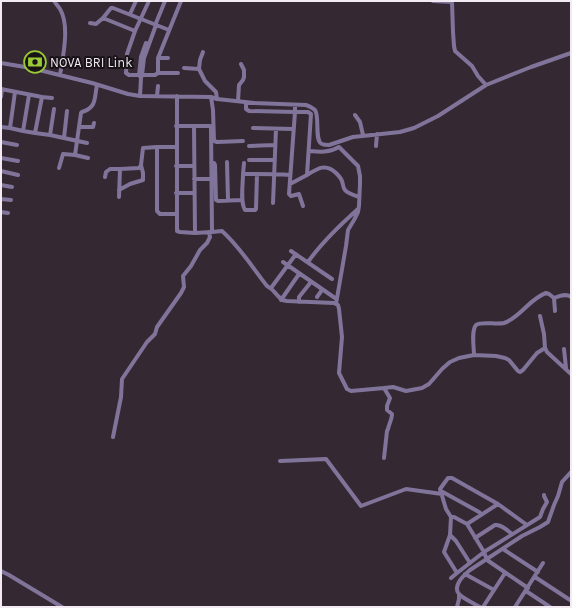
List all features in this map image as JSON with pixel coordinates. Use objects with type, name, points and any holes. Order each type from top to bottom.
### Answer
[{"type":"street","points":[[54,1],[60,10],[64,22],[65,44],[60,75]]},
{"type":"street","points":[[130,14],[136,1]]},
{"type":"street","points":[[149,1],[135,31],[127,54],[126,73],[128,75],[141,76],[155,76],[158,73],[178,73]]},
{"type":"street","points":[[140,96],[142,58],[165,1]]},
{"type":"street","points":[[158,73],[158,58],[182,1]]},
{"type":"street","points":[[434,1],[452,2],[454,46],[456,51],[472,66],[486,85]]},
{"type":"street","points":[[90,23],[96,24],[112,8],[169,30]]},
{"type":"street","points":[[103,18],[135,31]]},
{"type":"street","points":[[203,52],[200,60],[200,69],[205,81],[216,92],[217,99]]},
{"type":"street","points":[[1,63],[31,68],[140,96],[211,97],[238,102],[306,105],[313,108],[316,112],[320,143],[323,145],[329,145],[363,135],[400,132],[414,128],[438,116],[486,85],[571,53]]},
{"type":"street","points":[[158,58],[168,58]]},
{"type":"street","points":[[238,102],[238,85],[244,77],[244,70],[241,64]]},
{"type":"street","points":[[184,68],[200,69]]},
{"type":"street","points":[[75,155],[81,113],[88,110],[93,105],[97,85]]},
{"type":"street","points":[[157,96],[158,86]]},
{"type":"street","points":[[1,97],[2,89],[52,98]]},
{"type":"street","points":[[10,128],[15,92]]},
{"type":"street","points":[[23,130],[29,95]]},
{"type":"street","points":[[177,96],[176,193],[178,231],[195,233],[222,231],[243,253],[267,286],[271,288],[281,300],[287,302],[336,304]]},
{"type":"street","points":[[35,133],[42,97]]},
{"type":"street","points":[[211,97],[214,141],[243,141]]},
{"type":"street","points":[[246,102],[246,109],[249,111],[308,112],[311,114],[307,175]]},
{"type":"street","points":[[295,105],[290,195],[299,194],[303,206]]},
{"type":"street","points":[[50,135],[54,109]]},
{"type":"street","points":[[64,138],[67,111]]},
{"type":"street","points":[[355,115],[360,122],[363,135]]},
{"type":"street","points":[[80,127],[93,127],[94,123]]},
{"type":"street","points":[[113,437],[121,397],[122,379],[147,342],[155,334],[156,327],[181,293],[184,287],[183,276],[210,237],[210,127],[176,126]]},
{"type":"street","points":[[194,126],[195,233]]},
{"type":"street","points":[[1,127],[78,140],[87,143]]},
{"type":"street","points":[[253,128],[293,129]]},
{"type":"street","points":[[273,203],[276,129]]},
{"type":"street","points":[[376,146],[377,134]]},
{"type":"street","points":[[1,142],[16,145]]},
{"type":"street","points":[[336,142],[339,147],[355,162],[359,169],[360,184],[359,208],[357,215],[348,230],[336,304],[339,309],[342,337],[339,373],[347,389],[393,387],[406,391],[422,388],[429,384],[450,362],[458,358],[474,355],[505,358],[509,360],[519,372],[523,370],[537,353],[545,348]]},
{"type":"street","points":[[249,146],[275,145]]},
{"type":"street","points":[[157,147],[157,212],[160,214],[177,214]]},
{"type":"street","points":[[119,190],[130,184],[143,180],[144,172],[141,166],[143,148],[176,147]]},
{"type":"street","points":[[309,151],[332,151],[339,147]]},
{"type":"street","points":[[59,168],[63,154],[88,158]]},
{"type":"street","points":[[1,158],[18,161]]},
{"type":"street","points":[[249,160],[274,160]]},
{"type":"street","points":[[227,162],[228,200]]},
{"type":"street","points":[[211,163],[215,164],[216,200],[242,200]]},
{"type":"street","points":[[244,163],[242,200],[243,208],[245,210],[256,210],[257,174]]},
{"type":"street","points":[[105,176],[106,172],[110,169],[139,168],[141,166]]},
{"type":"street","points":[[176,166],[194,166]]},
{"type":"street","points":[[290,184],[320,167],[328,168],[332,169],[342,180],[344,188],[347,192],[359,197]]},
{"type":"street","points":[[119,197],[120,169]]},
{"type":"street","points":[[1,171],[18,175]]},
{"type":"street","points":[[243,174],[290,175]]},
{"type":"street","points":[[194,179],[211,179]]},
{"type":"street","points":[[1,185],[12,187]]},
{"type":"street","points":[[176,193],[194,193]]},
{"type":"street","points":[[1,199],[11,200]]},
{"type":"street","points":[[308,262],[315,251],[327,238],[359,208]]},
{"type":"street","points":[[1,212],[8,213]]},
{"type":"street","points":[[291,251],[332,279]]},
{"type":"street","points":[[271,288],[296,254]]},
{"type":"street","points":[[283,262],[335,298]]},
{"type":"street","points":[[281,300],[299,274]]},
{"type":"street","points":[[299,302],[299,297],[311,282]]},
{"type":"street","points":[[317,297],[322,290]]},
{"type":"street","points":[[474,355],[473,333],[476,325],[498,324],[508,321],[514,318],[536,298],[546,293],[554,298],[555,311]]},
{"type":"street","points":[[554,298],[565,295],[569,295],[571,297]]},
{"type":"street","points":[[540,316],[547,352],[571,374]]},
{"type":"street","points":[[564,349],[566,369]]},
{"type":"street","points":[[384,388],[390,398],[387,410],[392,414],[388,425],[384,458]]},
{"type":"street","points":[[280,461],[326,459],[361,506],[406,490],[441,493],[481,514]]},
{"type":"street","points":[[451,578],[470,563],[485,555],[503,549],[522,536],[540,528],[548,522],[562,482],[571,472]]},
{"type":"street","points":[[457,573],[444,552],[450,535],[451,517],[446,509],[440,489],[448,478],[452,478],[498,504],[527,525]]},
{"type":"street","points":[[457,607],[459,599],[457,588],[458,582],[485,555],[512,534],[541,516],[547,502],[544,495]]},
{"type":"street","points":[[467,524],[498,504]]},
{"type":"street","points":[[451,517],[454,517],[467,524],[485,555],[505,573],[550,607]]},
{"type":"street","points":[[475,538],[498,524],[512,534]]},
{"type":"street","points":[[450,535],[456,541],[470,563]]},
{"type":"street","points":[[503,549],[538,572]]},
{"type":"street","points":[[522,607],[516,606],[543,563]]},
{"type":"street","points":[[1,571],[62,607]]},
{"type":"street","points":[[459,594],[482,607],[505,573]]},
{"type":"street","points":[[465,574],[494,590]]},
{"type":"street","points":[[535,577],[570,600]]},
{"type":"street","points":[[52,607],[53,601]]},
{"type":"place","name":"NOVA BRI Link","points":[[35,62]]}]
